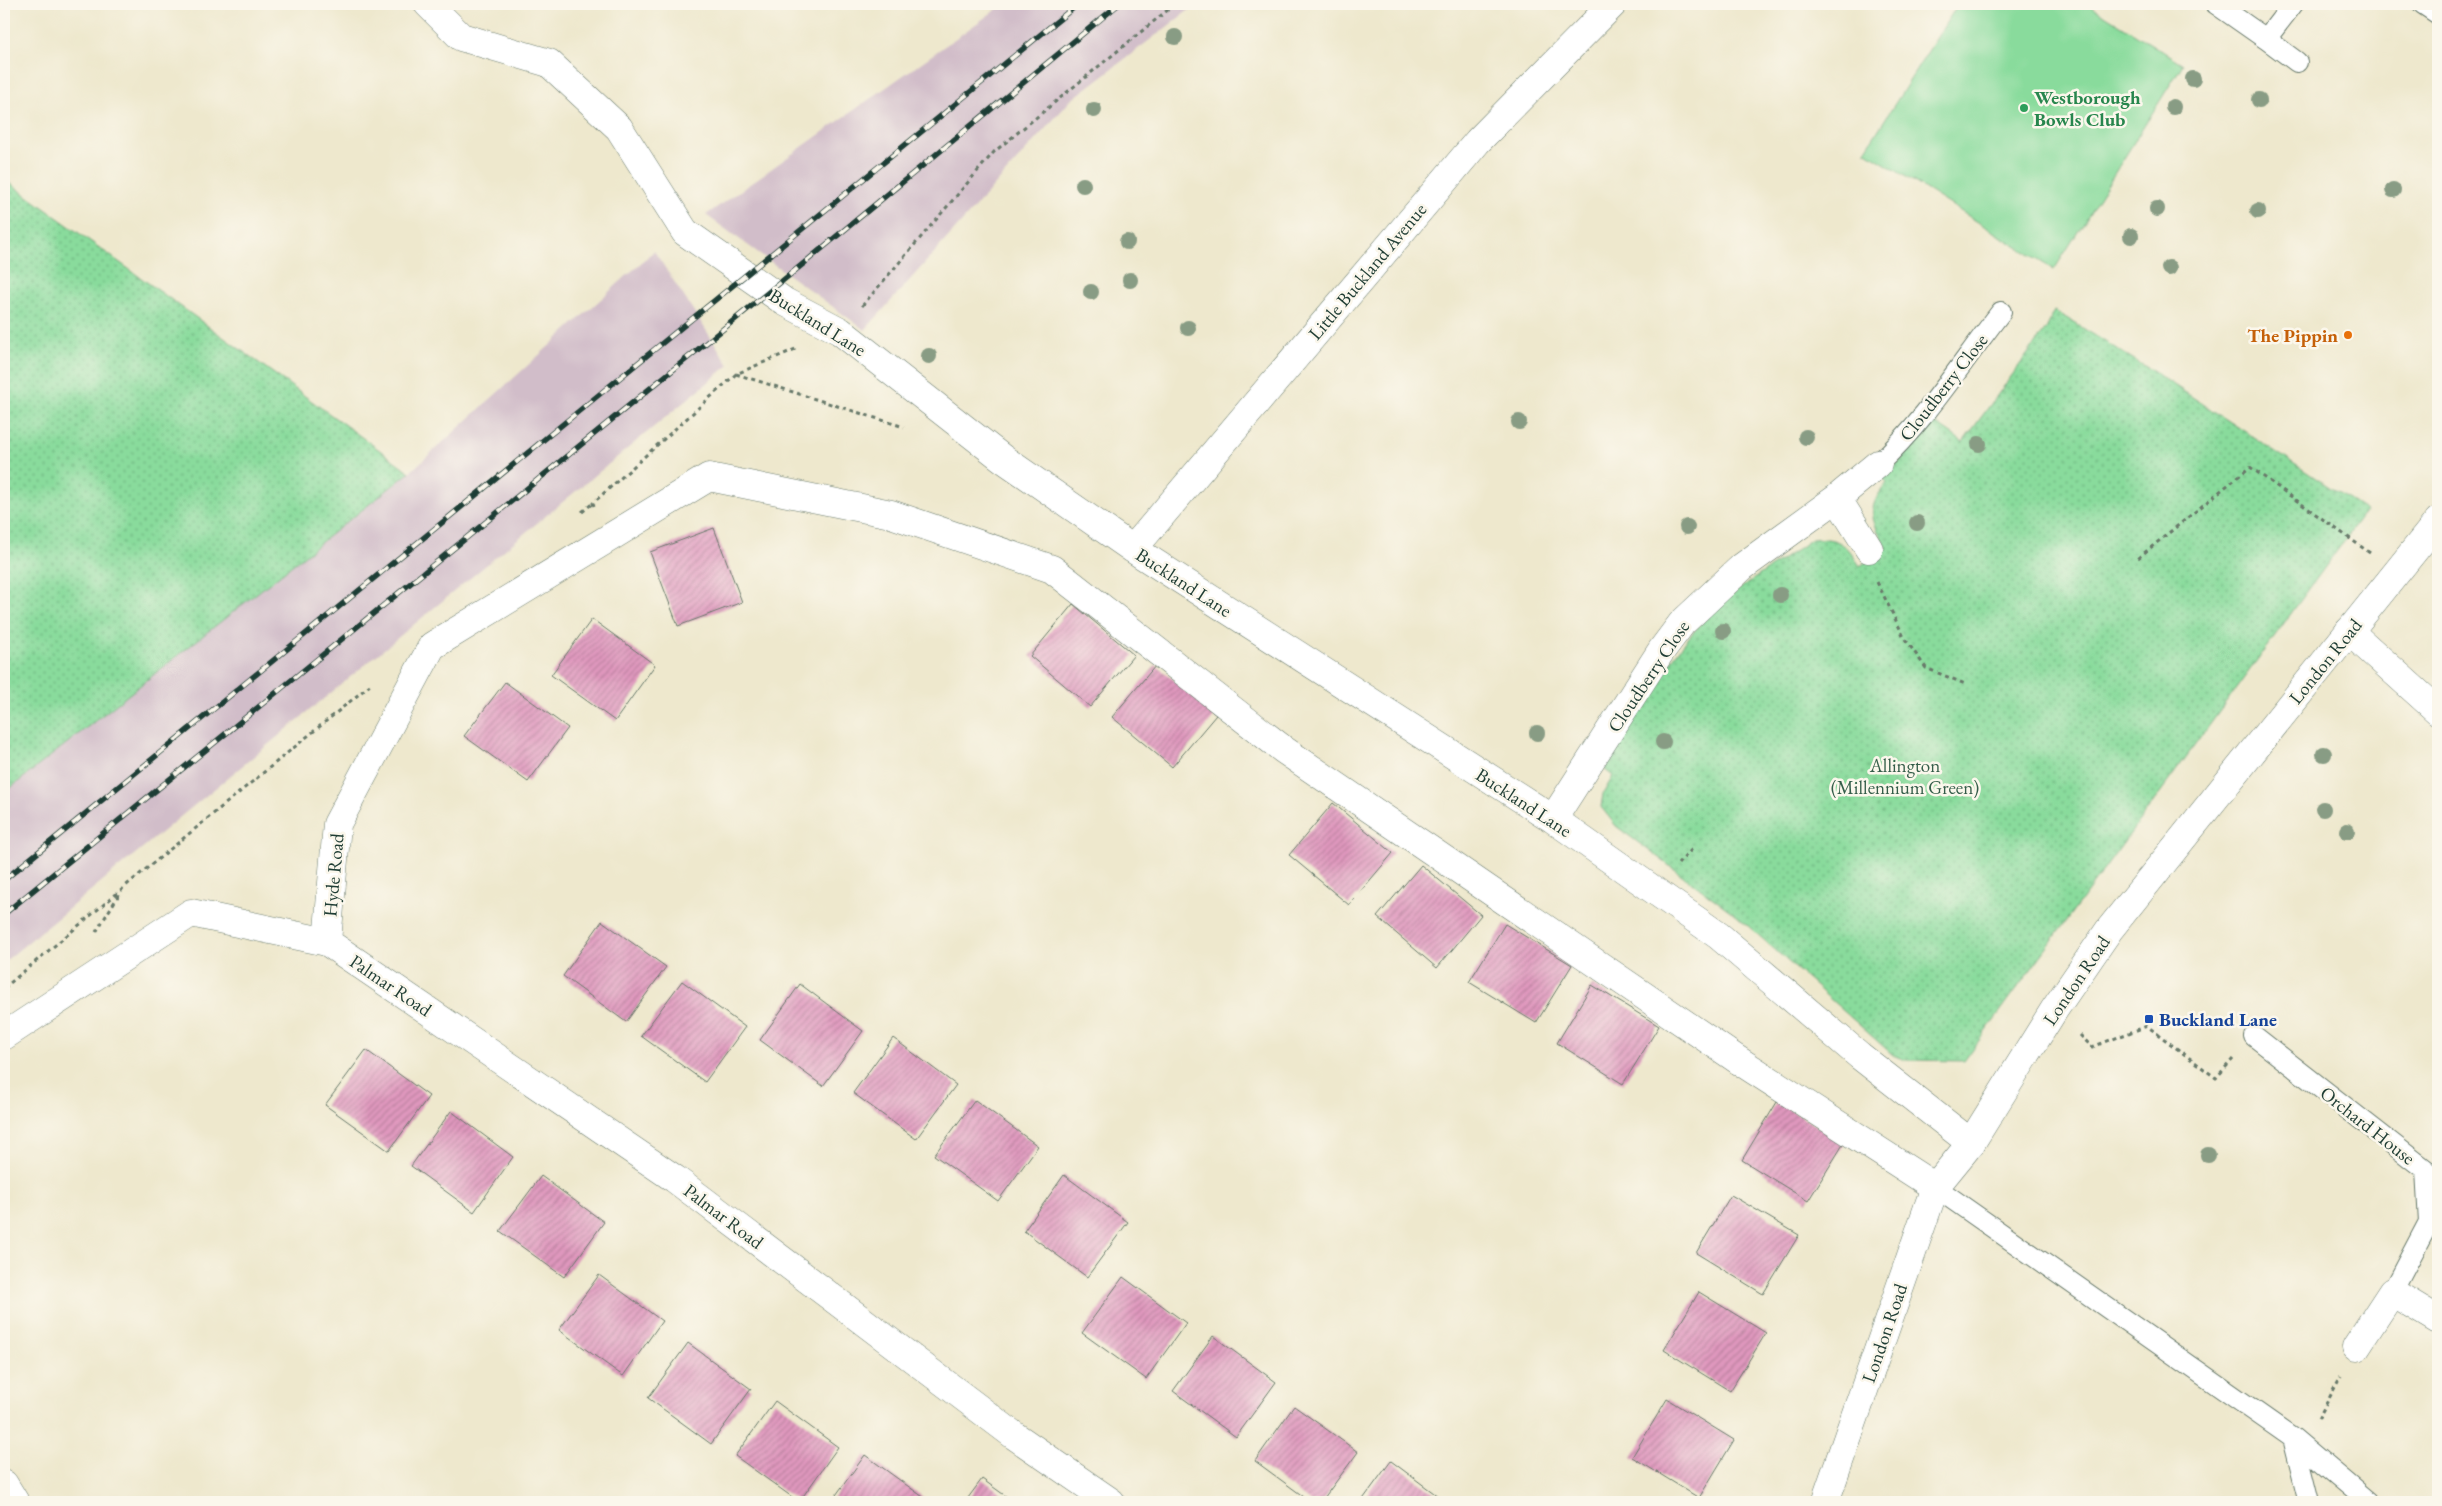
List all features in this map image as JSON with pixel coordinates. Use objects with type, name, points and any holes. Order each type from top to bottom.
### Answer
[{"type":"street","name":"Buckland Lane","points":[[428,4],[461,37],[549,63],[619,128],[685,232],[785,302],[840,331],[1002,458],[1133,549],[1553,819],[1719,936],[1860,1056],[1971,1143]]},
{"type":"street","name":"Little Buckland Avenue","points":[[1133,549],[1478,141],[1613,4]]},
{"type":"street","name":"Cloudberry Close","points":[[1553,819],[1661,651],[1682,623],[1742,568],[1837,498],[1878,464]]},
{"type":"street","points":[[609,537],[709,477],[892,514],[1052,569],[1284,750],[1738,1060],[1935,1187]]},
{"type":"street","points":[[1837,498],[1869,549]]},
{"type":"street","name":"London Road","points":[[1824,1502],[1935,1187],[1971,1143],[2054,1010],[2109,930],[2438,521]]},
{"type":"street","name":"Hyde Road","points":[[4,1036],[191,913],[327,942],[337,824],[432,646],[609,537]]},
{"type":"street","points":[[2350,630],[2438,711]]},
{"type":"street","name":"Palmar Road","points":[[327,942],[675,1179],[1015,1436],[1111,1502]]},
{"type":"street","points":[[2356,1347],[2392,1292],[2438,1320]]},
{"type":"street","points":[[4,1484],[15,1502]]},
{"type":"lane","points":[[2216,4],[2297,62]]},
{"type":"lane","points":[[2266,39],[2293,4]]},
{"type":"lane","points":[[2423,4],[2438,14]]},
{"type":"lane","name":"Cloudberry Close","points":[[1878,464],[1893,450],[1920,418],[2001,312]]},
{"type":"lane","name":"Orchard House","points":[[2254,1036],[2426,1170],[2429,1222],[2392,1292]]},
{"type":"lane","points":[[1935,1187],[2299,1442],[2369,1502]]},
{"type":"lane","points":[[2299,1442],[2309,1502]]},
{"type":"path","points":[[577,515],[593,503],[736,374],[840,331],[994,152],[1175,4]]},
{"type":"path","points":[[736,374],[907,428]]},
{"type":"path","points":[[2138,558],[2250,467],[2396,573]]},
{"type":"path","points":[[593,503],[609,537]]},
{"type":"path","points":[[1869,549],[1862,558],[1878,584],[1905,639],[1920,661],[1926,668],[1936,674],[1965,684]]},
{"type":"path","points":[[4,988],[377,680]]},
{"type":"path","points":[[93,938],[123,888]]},
{"type":"path","points":[[2054,1010],[2092,1047],[2147,1026],[2216,1078],[2254,1036]]},
{"type":"path","points":[[2299,1442],[2356,1347]]},
{"type":"shaded area","points":[[1004,4],[1197,4],[1071,100],[865,330],[706,215]]},
{"type":"shaded area","points":[[654,251],[729,365],[4,962],[4,793],[410,472]]},
{"type":"green space","name":"Westborough Bowls Club","points":[[1958,4],[2087,4],[2183,64],[2054,270],[1865,151]]},
{"type":"green space","points":[[4,179],[410,472],[4,793]]},
{"type":"green space","name":"Allington (Millennium Green)","points":[[2055,311],[2154,372],[2366,511],[1964,1061],[1905,1060],[1893,1055],[1737,916],[1616,826],[1601,807],[1603,794],[1613,776],[1604,769],[1673,658],[1700,624],[1739,589],[1812,539],[1836,541],[1846,547],[1860,566],[1887,548],[1877,530],[1873,516],[1875,501],[1887,483],[1882,477],[1901,460],[1929,424],[1937,424],[1963,442],[2046,329]]},
{"type":"building","points":[[714,528],[742,602],[678,626],[650,552]]},
{"type":"building","points":[[1073,604],[1134,655],[1090,707],[1030,656]]},
{"type":"building","points":[[592,619],[655,665],[615,721],[551,675]]},
{"type":"building","points":[[1156,665],[1216,715],[1172,767],[1112,717]]},
{"type":"building","points":[[505,682],[568,728],[528,782],[464,736]]},
{"type":"building","points":[[1333,803],[1393,853],[1349,905],[1289,855]]},
{"type":"building","points":[[1421,865],[1481,915],[1437,968],[1377,917]]},
{"type":"building","points":[[602,921],[666,967],[626,1022],[563,976]]},
{"type":"building","points":[[1505,924],[1572,965],[1536,1023],[1469,982]]},
{"type":"building","points":[[682,981],[745,1027],[705,1082],[641,1036]]},
{"type":"building","points":[[800,984],[863,1031],[823,1086],[760,1040]]},
{"type":"building","points":[[1592,985],[1659,1026],[1623,1084],[1557,1043]]},
{"type":"building","points":[[893,1038],[956,1085],[916,1139],[853,1093]]},
{"type":"building","points":[[366,1050],[429,1096],[389,1151],[325,1105]]},
{"type":"building","points":[[975,1100],[1038,1146],[998,1201],[934,1155]]},
{"type":"building","points":[[1777,1102],[1844,1143],[1808,1201],[1742,1160]]},
{"type":"building","points":[[451,1111],[513,1157],[474,1212],[411,1166]]},
{"type":"building","points":[[1064,1175],[1128,1222],[1087,1277],[1024,1231]]},
{"type":"building","points":[[541,1176],[604,1222],[564,1277],[500,1231]]},
{"type":"building","points":[[1731,1195],[1799,1235],[1763,1294],[1696,1253]]},
{"type":"building","points":[[599,1275],[662,1321],[623,1376],[559,1330]]},
{"type":"building","points":[[1123,1277],[1186,1323],[1146,1379],[1082,1333]]},
{"type":"building","points":[[1699,1292],[1766,1333],[1730,1391],[1664,1350]]},
{"type":"building","points":[[1213,1336],[1276,1382],[1236,1437],[1173,1391]]},
{"type":"building","points":[[688,1343],[751,1389],[711,1444],[648,1398]]},
{"type":"building","points":[[1667,1399],[1734,1440],[1699,1498],[1632,1457]]},
{"type":"building","points":[[775,1401],[838,1447],[799,1502],[735,1456]]},
{"type":"building","points":[[1294,1406],[1358,1452],[1321,1502],[1311,1502],[1255,1461]]},
{"type":"building","points":[[865,1455],[930,1502],[831,1502]]},
{"type":"building","points":[[1391,1461],[1446,1502],[1361,1502]]},
{"type":"building","points":[[982,1479],[1014,1502],[965,1502]]},
{"type":"railway","points":[[4,880],[1078,4]]},
{"type":"railway","points":[[4,914],[803,264],[1119,4]]},
{"type":"place","name":"Westborough Bowls Club","points":[[2024,108]]},
{"type":"place","name":"The Pippin","points":[[2348,335]]},
{"type":"place","name":"Buckland Lane","points":[[2149,1019]]}]
